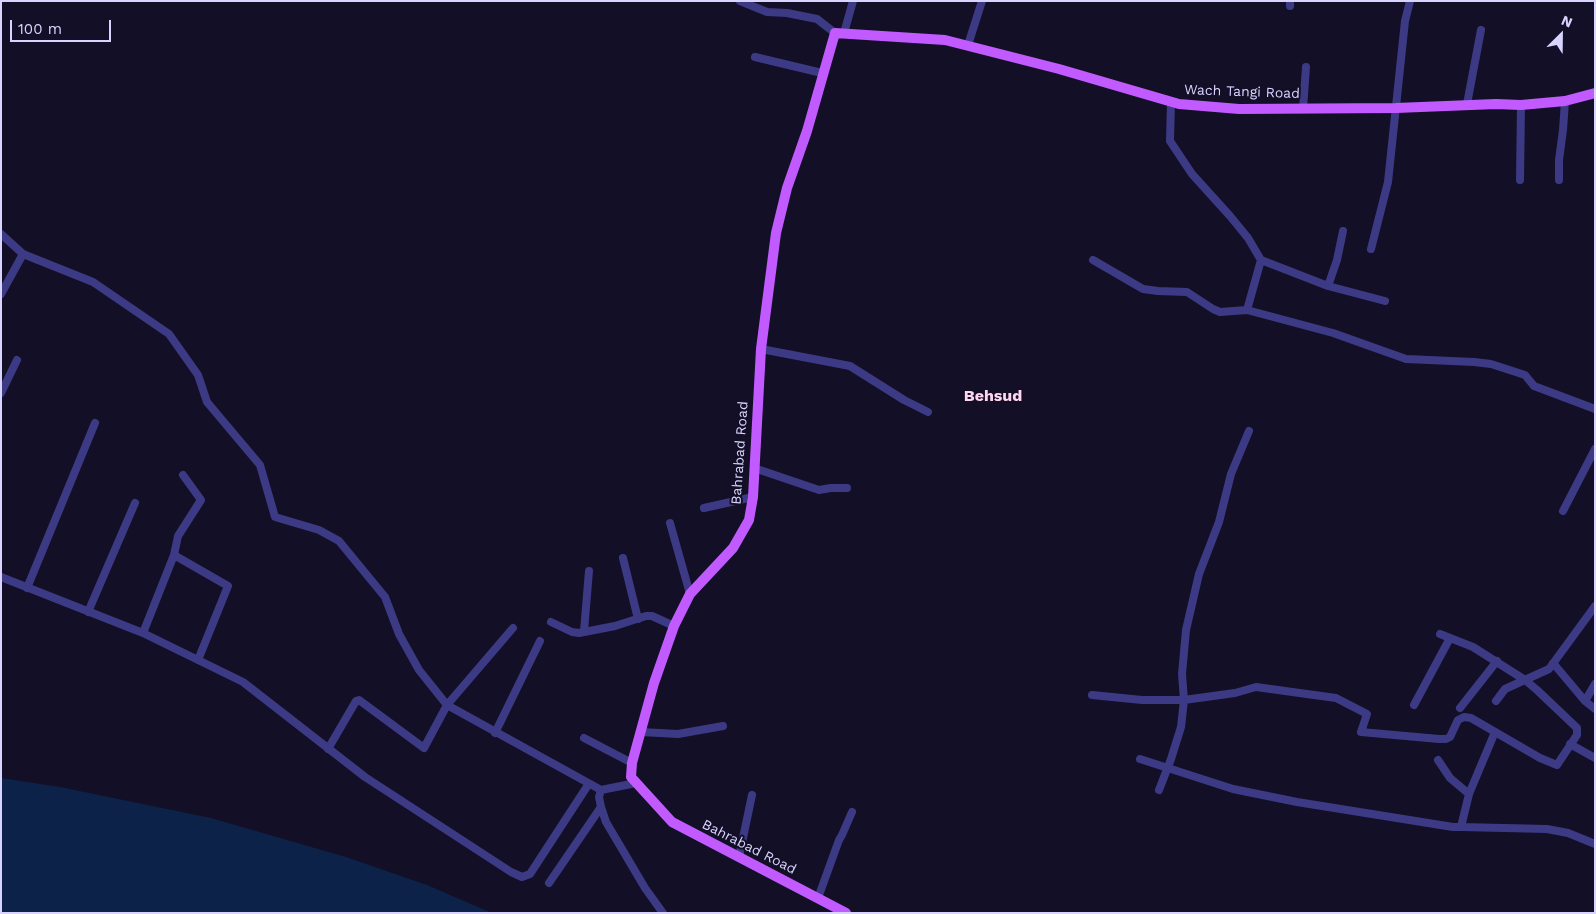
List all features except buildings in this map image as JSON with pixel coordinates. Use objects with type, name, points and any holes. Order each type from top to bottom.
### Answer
[{"type":"main road","name":"Wach Tangi Road","points":[[840,33],[945,40],[1059,69],[1171,102],[1239,109],[1396,108],[1467,104],[1521,105],[1565,101],[1595,93]]},
{"type":"main road","name":"Bahrabad Road","points":[[840,33],[822,73],[807,131],[779,221],[761,349],[753,497],[749,520],[733,548],[690,594],[674,626],[654,684],[632,763],[632,777],[672,822],[846,913]]},
{"type":"street","points":[[740,1],[767,12],[787,13],[817,19],[840,33],[853,1]]},
{"type":"street","points":[[968,45],[982,1]]},
{"type":"street","points":[[1371,249],[1388,182],[1405,21],[1410,1]]},
{"type":"street","points":[[1467,104],[1481,30]]},
{"type":"street","points":[[755,57],[822,73]]},
{"type":"street","points":[[1303,109],[1306,67]]},
{"type":"street","points":[[1559,180],[1559,160],[1565,101]]},
{"type":"street","points":[[1171,102],[1170,141],[1192,174],[1248,238],[1260,260],[1328,286],[1385,301]]},
{"type":"street","points":[[1520,180],[1521,105]]},
{"type":"street","points":[[1328,286],[1337,260],[1343,231]]},
{"type":"street","points":[[1,234],[23,254],[93,282],[169,334],[198,374],[207,402],[260,465],[275,517],[319,530],[339,541],[385,597],[399,634],[419,670],[447,705],[562,768],[588,785],[601,790],[636,783]]},
{"type":"street","points":[[1,294],[23,254]]},
{"type":"street","points":[[1093,260],[1143,289],[1186,292],[1220,312],[1246,310],[1333,332],[1406,359],[1491,364],[1525,375],[1534,386],[1595,409]]},
{"type":"street","points":[[1246,310],[1260,260]]},
{"type":"street","points":[[761,349],[850,366],[904,400],[928,412]]},
{"type":"street","points":[[1,393],[17,360]]},
{"type":"street","points":[[27,588],[95,423]]},
{"type":"street","points":[[1159,790],[1181,727],[1184,700],[1182,674],[1186,630],[1199,574],[1219,522],[1231,474],[1249,432]]},
{"type":"street","points":[[1563,511],[1595,449]]},
{"type":"street","points":[[754,468],[820,490],[847,488]]},
{"type":"street","points":[[143,633],[174,555],[178,536],[201,500],[183,474]]},
{"type":"street","points":[[704,508],[753,497]]},
{"type":"street","points":[[88,612],[135,503]]},
{"type":"street","points":[[670,523],[690,594]]},
{"type":"street","points":[[174,555],[228,586],[198,660]]},
{"type":"street","points":[[623,558],[638,619]]},
{"type":"street","points":[[584,631],[590,571]]},
{"type":"street","points":[[1,578],[143,633],[243,682],[328,749],[381,787],[511,872],[522,877],[530,874],[588,785]]},
{"type":"street","points":[[1496,701],[1505,689],[1549,668],[1595,606]]},
{"type":"street","points":[[551,622],[572,632],[579,633],[615,626],[646,616],[652,616],[674,626]]},
{"type":"street","points":[[328,749],[356,701],[359,700],[422,748],[426,746],[447,705],[513,628]]},
{"type":"street","points":[[1092,695],[1142,700],[1184,700],[1235,693],[1256,687],[1336,698],[1367,714],[1360,732],[1446,739],[1450,737],[1458,720],[1464,716],[1471,718],[1540,758],[1557,765],[1577,735],[1577,728],[1525,680],[1473,647],[1440,634]]},
{"type":"street","points":[[1414,705],[1450,638]]},
{"type":"street","points":[[495,733],[540,641]]},
{"type":"street","points":[[1460,708],[1497,661]]},
{"type":"street","points":[[1553,663],[1585,701],[1595,709]]},
{"type":"street","points":[[1585,701],[1595,684]]},
{"type":"street","points":[[641,732],[678,734],[722,726]]},
{"type":"street","points":[[1461,827],[1469,794],[1495,732]]},
{"type":"street","points":[[584,738],[632,763]]},
{"type":"street","points":[[1570,744],[1595,758]]},
{"type":"street","points":[[1140,759],[1233,789],[1307,804],[1453,827],[1547,829],[1568,833],[1595,844]]},
{"type":"street","points":[[1438,760],[1450,778],[1469,794]]},
{"type":"street","points":[[601,790],[599,797],[600,807],[606,822],[645,888],[663,913]]},
{"type":"street","points":[[739,858],[752,795]]},
{"type":"street","points":[[549,882],[600,807]]},
{"type":"street","points":[[818,898],[839,840],[852,812]]},
{"type":"water","points":[[1,778],[60,787],[211,818],[346,857],[427,885],[492,913],[1,913]]},
{"type":"district","name":"Behsud","points":[[993,396]]}]
